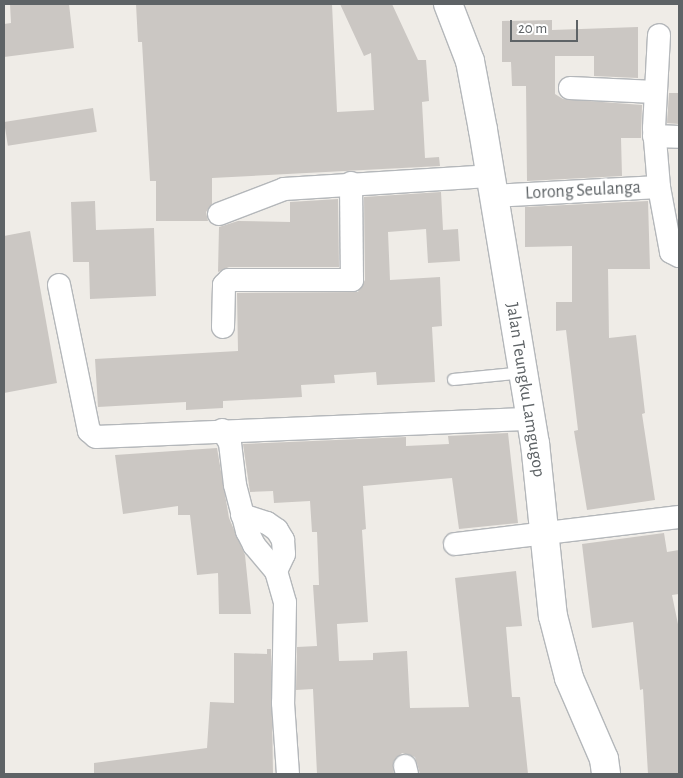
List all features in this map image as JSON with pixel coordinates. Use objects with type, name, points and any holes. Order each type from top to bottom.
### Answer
[{"type":"street","name":"Jalan Teungku Lamgugop","points":[[448,4],[470,61],[490,186],[524,372],[545,531],[553,616],[570,678],[604,759],[606,774]]},
{"type":"street","points":[[659,36],[654,136],[659,187]]},
{"type":"street","points":[[570,88],[655,92]]},
{"type":"street","points":[[654,136],[679,137]]},
{"type":"street","name":"Lorong Seulanga","points":[[219,214],[284,189],[351,183],[659,187],[671,252],[679,256]]},
{"type":"street","points":[[223,327],[224,285],[229,280],[352,280],[351,183]]},
{"type":"street","points":[[59,285],[89,431],[96,437],[222,430],[531,419]]},
{"type":"street","points":[[222,430],[230,443],[242,515],[254,545],[276,572],[285,603],[283,703],[288,774]]},
{"type":"street","points":[[455,544],[545,531],[679,517]]},
{"type":"lane","points":[[453,379],[524,372]]},
{"type":"building","points":[[10,4],[69,4],[74,48],[4,57],[4,24],[11,23]]},
{"type":"building","points":[[136,4],[332,4],[337,112],[374,110],[371,53],[364,56],[340,4],[392,4],[418,60],[426,60],[429,101],[422,102],[425,158],[439,157],[440,166],[212,178],[212,204],[206,212],[208,221],[156,221],[156,181],[150,181],[142,42],[138,42]]},
{"type":"building","points":[[552,20],[552,30],[638,27],[638,78],[594,76],[594,56],[555,56],[555,94],[563,99],[642,105],[641,138],[621,138],[622,176],[527,181],[526,86],[512,86],[511,62],[502,62],[502,21]]},
{"type":"building","points":[[669,93],[679,93],[679,124],[667,123]]},
{"type":"building","points":[[93,108],[97,132],[8,146],[4,122]]},
{"type":"building","points":[[441,192],[443,230],[458,229],[460,261],[428,263],[426,229],[388,232],[390,280],[440,277],[442,326],[432,327],[435,382],[377,385],[376,372],[334,375],[335,383],[301,385],[302,397],[223,401],[223,408],[186,410],[186,402],[98,407],[95,359],[238,351],[237,293],[358,292],[365,280],[364,197]]},
{"type":"building","points":[[338,199],[339,267],[229,267],[218,272],[219,227],[238,221],[290,222],[290,202]]},
{"type":"building","points":[[95,201],[96,230],[154,228],[156,296],[90,299],[89,262],[73,262],[71,202]]},
{"type":"building","points":[[648,201],[650,269],[608,269],[609,338],[636,335],[645,413],[642,414],[655,500],[587,510],[574,431],[578,430],[566,330],[556,331],[556,302],[572,302],[572,246],[525,247],[525,207]]},
{"type":"building","points":[[30,231],[57,383],[4,393],[4,236]]},
{"type":"building","points":[[508,433],[518,523],[459,529],[452,478],[363,486],[366,529],[362,530],[368,622],[337,624],[339,661],[373,660],[373,653],[407,651],[410,708],[469,707],[455,578],[516,571],[522,626],[506,627],[512,697],[520,697],[528,774],[420,774],[415,757],[402,753],[393,762],[394,774],[317,774],[313,689],[296,690],[297,647],[317,646],[313,585],[319,585],[317,532],[312,532],[310,501],[274,503],[273,491],[250,492],[243,444],[406,437],[406,446],[449,444],[448,436]]},
{"type":"building","points":[[217,448],[229,518],[245,555],[251,614],[219,614],[218,573],[197,575],[190,515],[178,515],[178,506],[123,514],[115,455]]},
{"type":"building","points":[[664,533],[667,552],[679,550],[679,594],[672,595],[679,629],[679,774],[648,774],[643,689],[640,690],[633,622],[592,628],[582,544]]},
{"type":"building","points":[[267,649],[271,649],[273,774],[94,774],[94,763],[207,748],[210,702],[234,703],[234,653],[267,654]]}]
